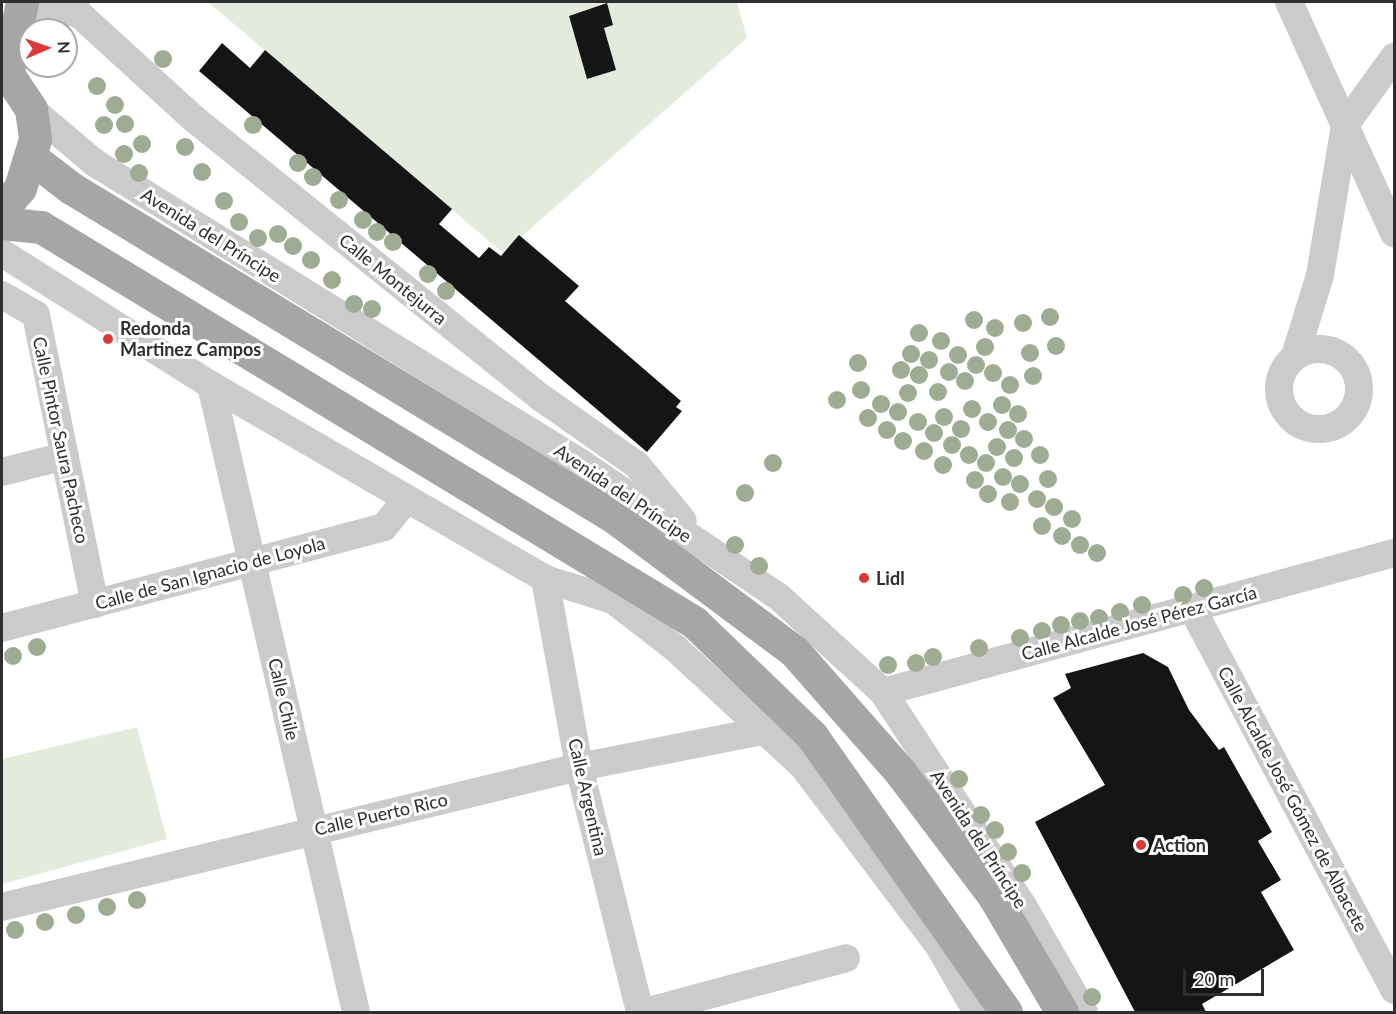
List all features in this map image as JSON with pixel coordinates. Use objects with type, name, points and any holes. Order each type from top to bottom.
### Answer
[{"type":"main road","points":[[2,209],[20,188],[32,158],[31,109],[5,68],[20,13]]},
{"type":"main road","name":"Avenida del Príncipe","points":[[32,158],[81,194],[614,517],[794,651],[901,773],[993,895],[1062,1012]]},
{"type":"main road","points":[[2,224],[41,227],[694,622],[812,736],[1006,1012]]},
{"type":"street","points":[[1289,2],[1395,233]]},
{"type":"street","points":[[20,13],[75,7]]},
{"type":"street","name":"Calle Montejurra","points":[[75,7],[202,125],[543,399],[637,465],[703,546]]},
{"type":"street","points":[[1295,356],[1320,275],[1345,125],[1395,57]]},
{"type":"street","name":"Avenida del Príncipe","points":[[31,109],[95,163],[581,463],[778,597],[883,692],[1023,906],[1084,1012]]},
{"type":"street","points":[[2,253],[211,385],[545,579],[612,600],[675,648],[803,766],[939,946],[977,1012]]},
{"type":"street","name":"Calle Pintor Saura Pacheco","points":[[2,295],[36,315],[95,604]]},
{"type":"street","name":"Calle Chile","points":[[211,385],[356,1012]]},
{"type":"street","points":[[2,472],[64,456]]},
{"type":"street","name":"Calle de San Ignacio de Loyola","points":[[2,628],[384,527],[407,499]]},
{"type":"street","name":"Calle Alcalde José Pérez García","points":[[883,692],[1395,553]]},
{"type":"street","name":"Calle Argentina","points":[[545,579],[579,767],[640,1012]]},
{"type":"street","name":"Calle Alcalde José Gómez de Albacete","points":[[1192,608],[1395,990]]},
{"type":"street","name":"Calle Puerto Rico","points":[[2,907],[579,767],[763,731]]},
{"type":"street","points":[[645,1012],[846,958]]},
{"type":"green space","points":[[208,2],[737,2],[747,38],[503,253]]},
{"type":"green space","points":[[137,727],[167,839],[2,884],[2,759]]},
{"type":"building","points":[[607,3],[613,25],[604,28],[616,70],[587,79],[569,16]]},
{"type":"building","points":[[222,43],[250,68],[265,50],[452,209],[439,224],[479,258],[489,247],[501,256],[519,235],[579,286],[565,301],[681,401],[676,407],[682,411],[647,452],[199,71]]},
{"type":"building","points":[[1143,653],[1168,667],[1189,710],[1219,750],[1224,747],[1272,832],[1258,841],[1281,880],[1261,892],[1294,950],[1202,1004],[1206,1012],[1135,1012],[1035,822],[1105,785],[1053,698],[1071,688],[1065,674]]},
{"type":"place","name":"Redonda Martinez Campos","points":[[108,339]]},
{"type":"place","name":"Lidl","points":[[864,578]]},
{"type":"place","name":"Action","points":[[1141,845]]}]
